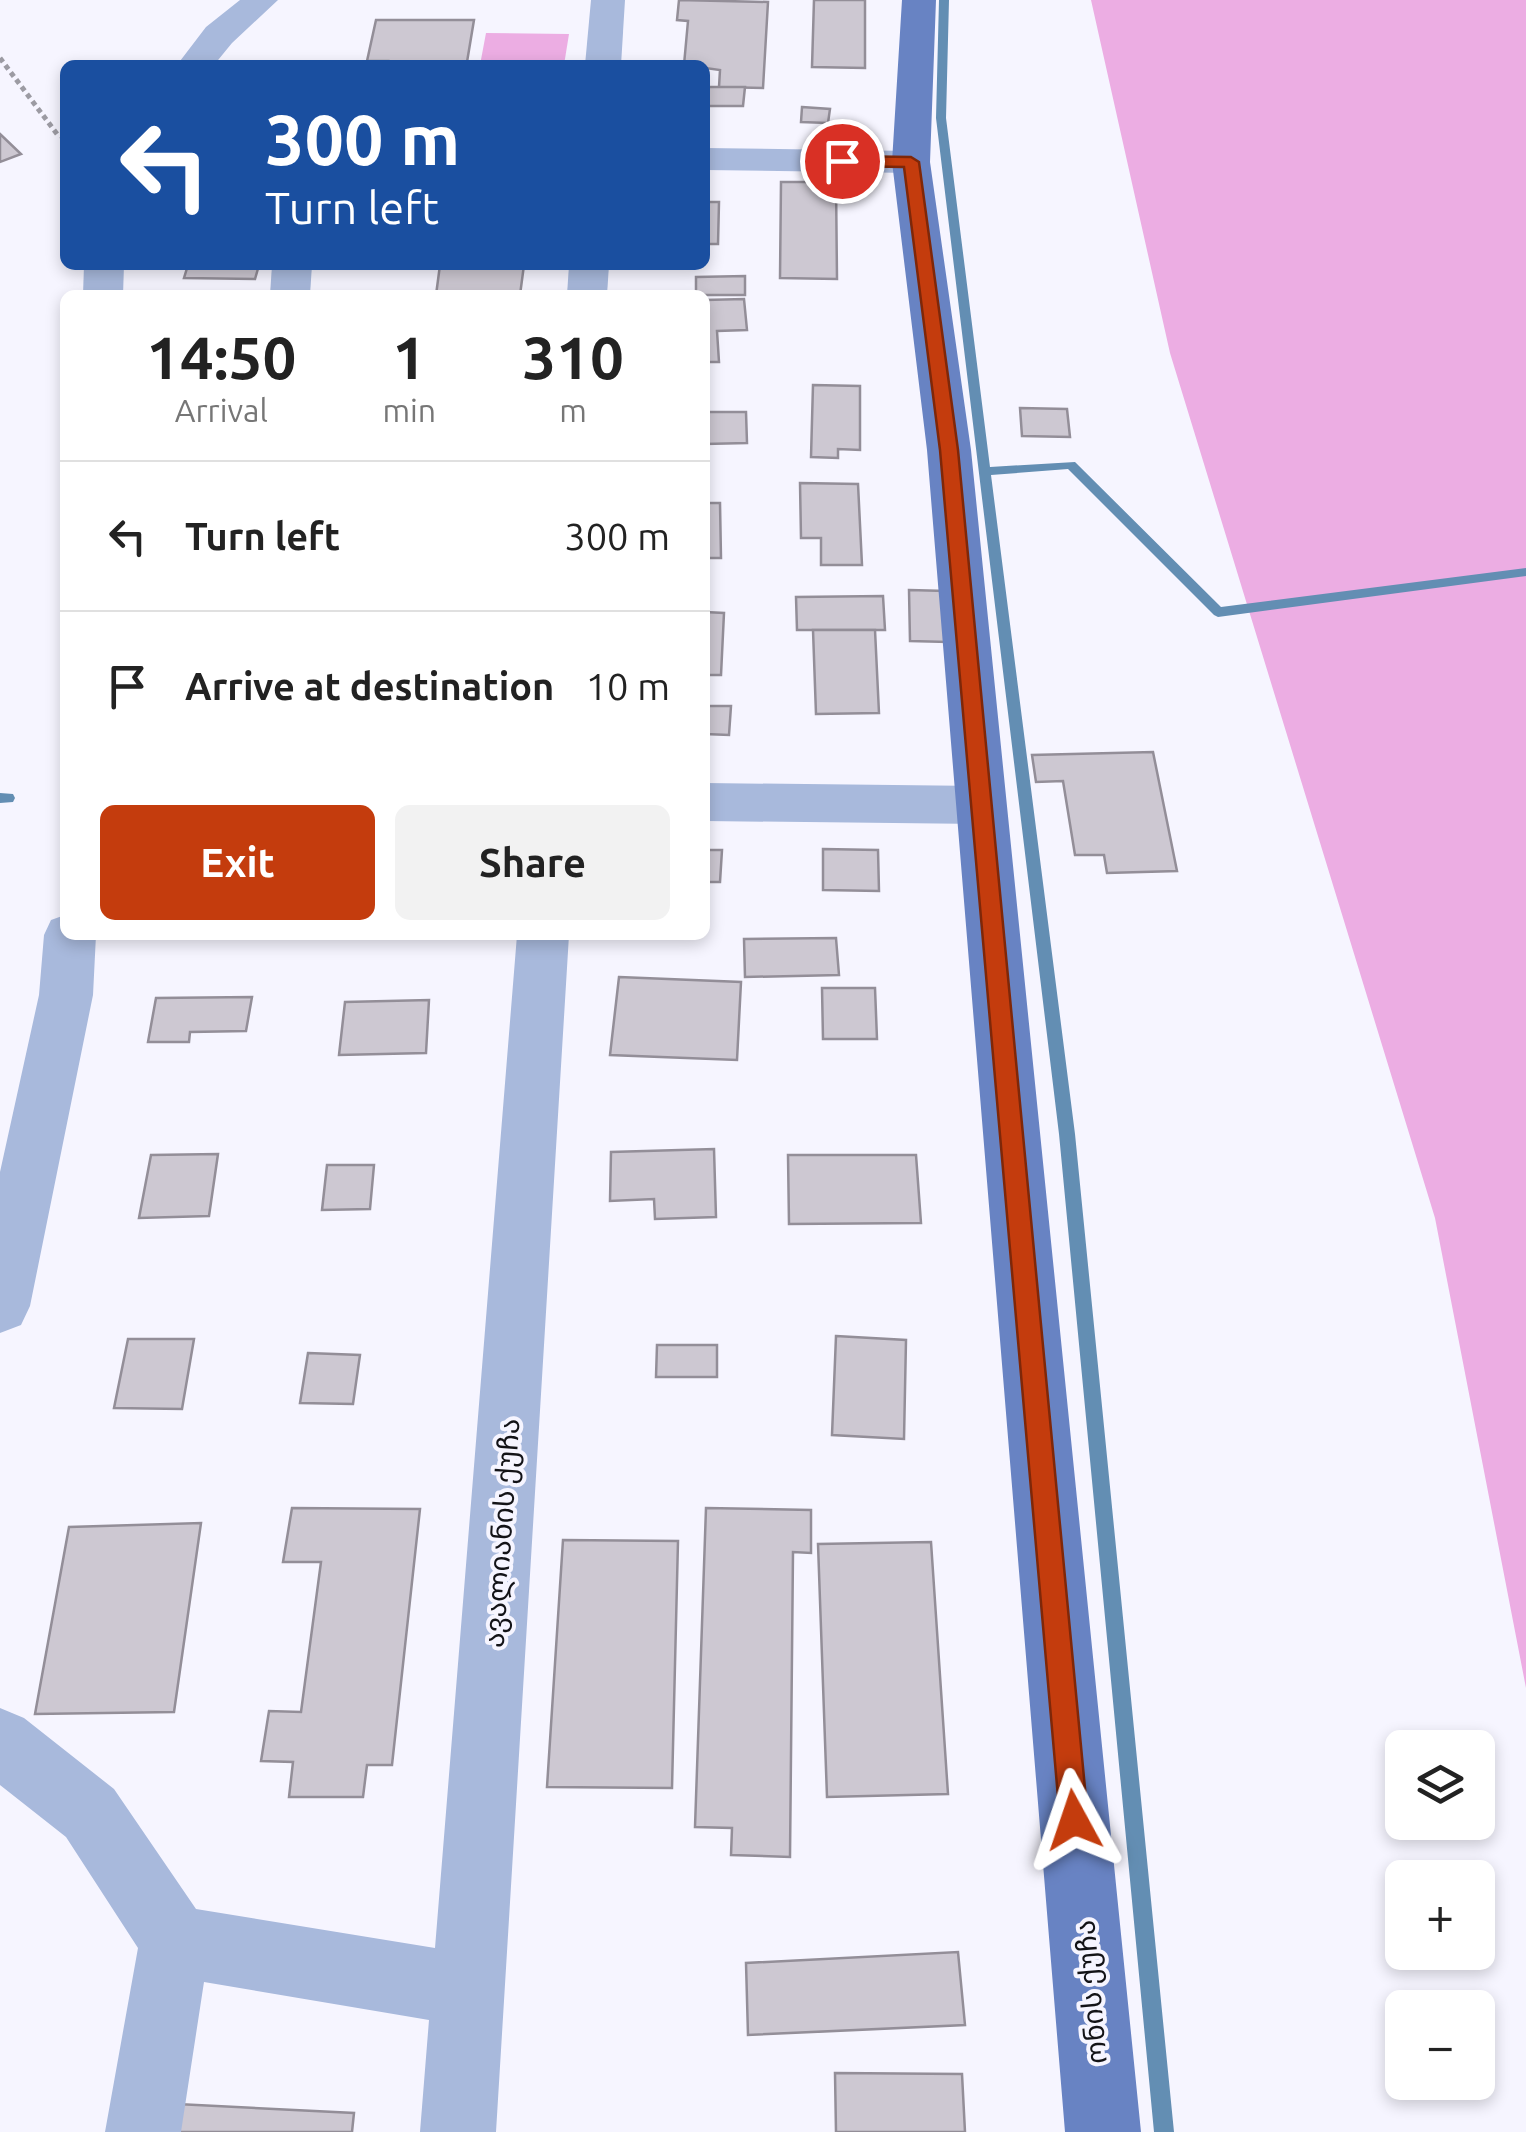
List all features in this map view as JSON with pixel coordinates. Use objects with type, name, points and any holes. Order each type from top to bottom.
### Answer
[{"type":"main road","name":"ონის ქუჩა","points":[[919,0],[911,162],[949,450],[1103,2132]]},
{"type":"street","points":[[199,60],[219,34],[261,0]]},
{"type":"street","points":[[603,60],[608,0]]},
{"type":"street","points":[[710,159],[911,162]]},
{"type":"street","points":[[710,802],[981,805]]},
{"type":"street","points":[[0,1306],[66,995],[70,940]]},
{"type":"street","name":"ავალიანის ქუჩა","points":[[458,2132],[543,940]]},
{"type":"street","points":[[0,1742],[90,1813],[175,1941],[143,2132]]},
{"type":"street","points":[[175,1941],[468,1990]]},
{"type":"path","points":[[0,58],[60,136]]},
{"type":"shaded area","points":[[1091,0],[1526,0],[1526,1688],[1435,1218],[1170,353]]},
{"type":"shaded area","points":[[486,33],[569,34],[565,60],[481,60]]},
{"type":"building","points":[[679,0],[768,2],[763,88],[719,87],[720,70],[710,69],[710,60],[684,60],[688,21],[677,20]]},
{"type":"building","points":[[814,0],[865,0],[865,68],[812,67]]},
{"type":"building","points":[[376,20],[474,20],[467,60],[367,60]]},
{"type":"building","points":[[710,87],[745,87],[743,106],[710,106]]},
{"type":"building","points":[[802,107],[830,109],[828,123],[801,122]]},
{"type":"building","points":[[0,134],[21,154],[0,162]]},
{"type":"building","points":[[781,182],[836,182],[837,279],[780,278]]},
{"type":"building","points":[[710,202],[719,202],[718,244],[710,244]]},
{"type":"building","points":[[186,270],[258,270],[255,279],[184,278]]},
{"type":"building","points":[[439,270],[523,270],[521,290],[437,290]]},
{"type":"building","points":[[745,276],[745,295],[710,295],[710,290],[696,290],[696,277]]},
{"type":"building","points":[[744,299],[747,330],[717,331],[719,362],[710,362],[710,300]]},
{"type":"building","points":[[813,385],[860,386],[860,450],[838,449],[838,458],[811,457]]},
{"type":"building","points":[[1020,408],[1067,409],[1070,437],[1022,436]]},
{"type":"building","points":[[710,412],[746,412],[747,443],[710,444]]},
{"type":"building","points":[[800,483],[858,484],[862,565],[821,565],[821,538],[801,538]]},
{"type":"building","points":[[710,503],[720,503],[721,558],[710,558]]},
{"type":"building","points":[[909,590],[946,591],[948,642],[910,641]]},
{"type":"building","points":[[883,596],[885,630],[797,630],[796,597]]},
{"type":"building","points":[[710,612],[724,613],[721,675],[710,675]]},
{"type":"building","points":[[813,630],[875,630],[879,713],[816,714]]},
{"type":"building","points":[[710,706],[731,706],[729,735],[710,734]]},
{"type":"building","points":[[1153,752],[1177,871],[1107,873],[1104,855],[1075,855],[1063,781],[1036,782],[1032,755]]},
{"type":"building","points":[[823,849],[878,850],[879,891],[823,890]]},
{"type":"building","points":[[710,850],[722,850],[720,882],[710,882]]},
{"type":"building","points":[[836,938],[839,975],[745,977],[744,939]]},
{"type":"building","points":[[619,977],[741,982],[737,1060],[610,1055]]},
{"type":"building","points":[[822,988],[875,988],[877,1039],[823,1039]]},
{"type":"building","points":[[252,997],[246,1031],[190,1032],[189,1042],[148,1042],[156,998]]},
{"type":"building","points":[[429,1000],[426,1053],[339,1055],[345,1002]]},
{"type":"building","points":[[714,1149],[716,1217],[655,1219],[654,1199],[610,1201],[611,1152]]},
{"type":"building","points":[[218,1154],[209,1216],[139,1218],[151,1155]]},
{"type":"building","points":[[788,1155],[916,1155],[921,1223],[789,1224]]},
{"type":"building","points":[[327,1165],[374,1165],[370,1209],[322,1210]]},
{"type":"building","points":[[836,1336],[906,1340],[904,1439],[832,1435]]},
{"type":"building","points":[[128,1339],[194,1339],[182,1409],[114,1408]]},
{"type":"building","points":[[657,1345],[717,1345],[717,1377],[656,1377]]},
{"type":"building","points":[[308,1353],[360,1355],[353,1404],[300,1403]]},
{"type":"building","points":[[292,1508],[420,1509],[392,1765],[367,1765],[363,1797],[289,1797],[293,1762],[261,1761],[269,1711],[301,1712],[321,1562],[283,1562]]},
{"type":"building","points":[[706,1508],[811,1510],[811,1553],[793,1552],[790,1857],[731,1855],[732,1828],[695,1827]]},
{"type":"building","points":[[201,1523],[174,1712],[35,1714],[69,1527]]},
{"type":"building","points":[[563,1540],[678,1541],[672,1788],[547,1787]]},
{"type":"building","points":[[931,1542],[948,1794],[827,1797],[818,1544]]},
{"type":"building","points":[[958,1952],[965,2025],[748,2035],[746,1963]]},
{"type":"building","points":[[835,2073],[962,2074],[965,2132],[836,2132]]},
{"type":"building","points":[[177,2104],[354,2113],[352,2132],[172,2132]]},
{"type":"waterway","points":[[944,0],[941,118],[1067,1134],[1164,2132]]},
{"type":"waterway","points":[[986,471],[1071,465],[1218,612],[1526,572]]},
{"type":"waterway","points":[[0,798],[8,798]]},
{"type":"route","points":[[842,161],[911,162],[949,450],[1074,1820]]}]
